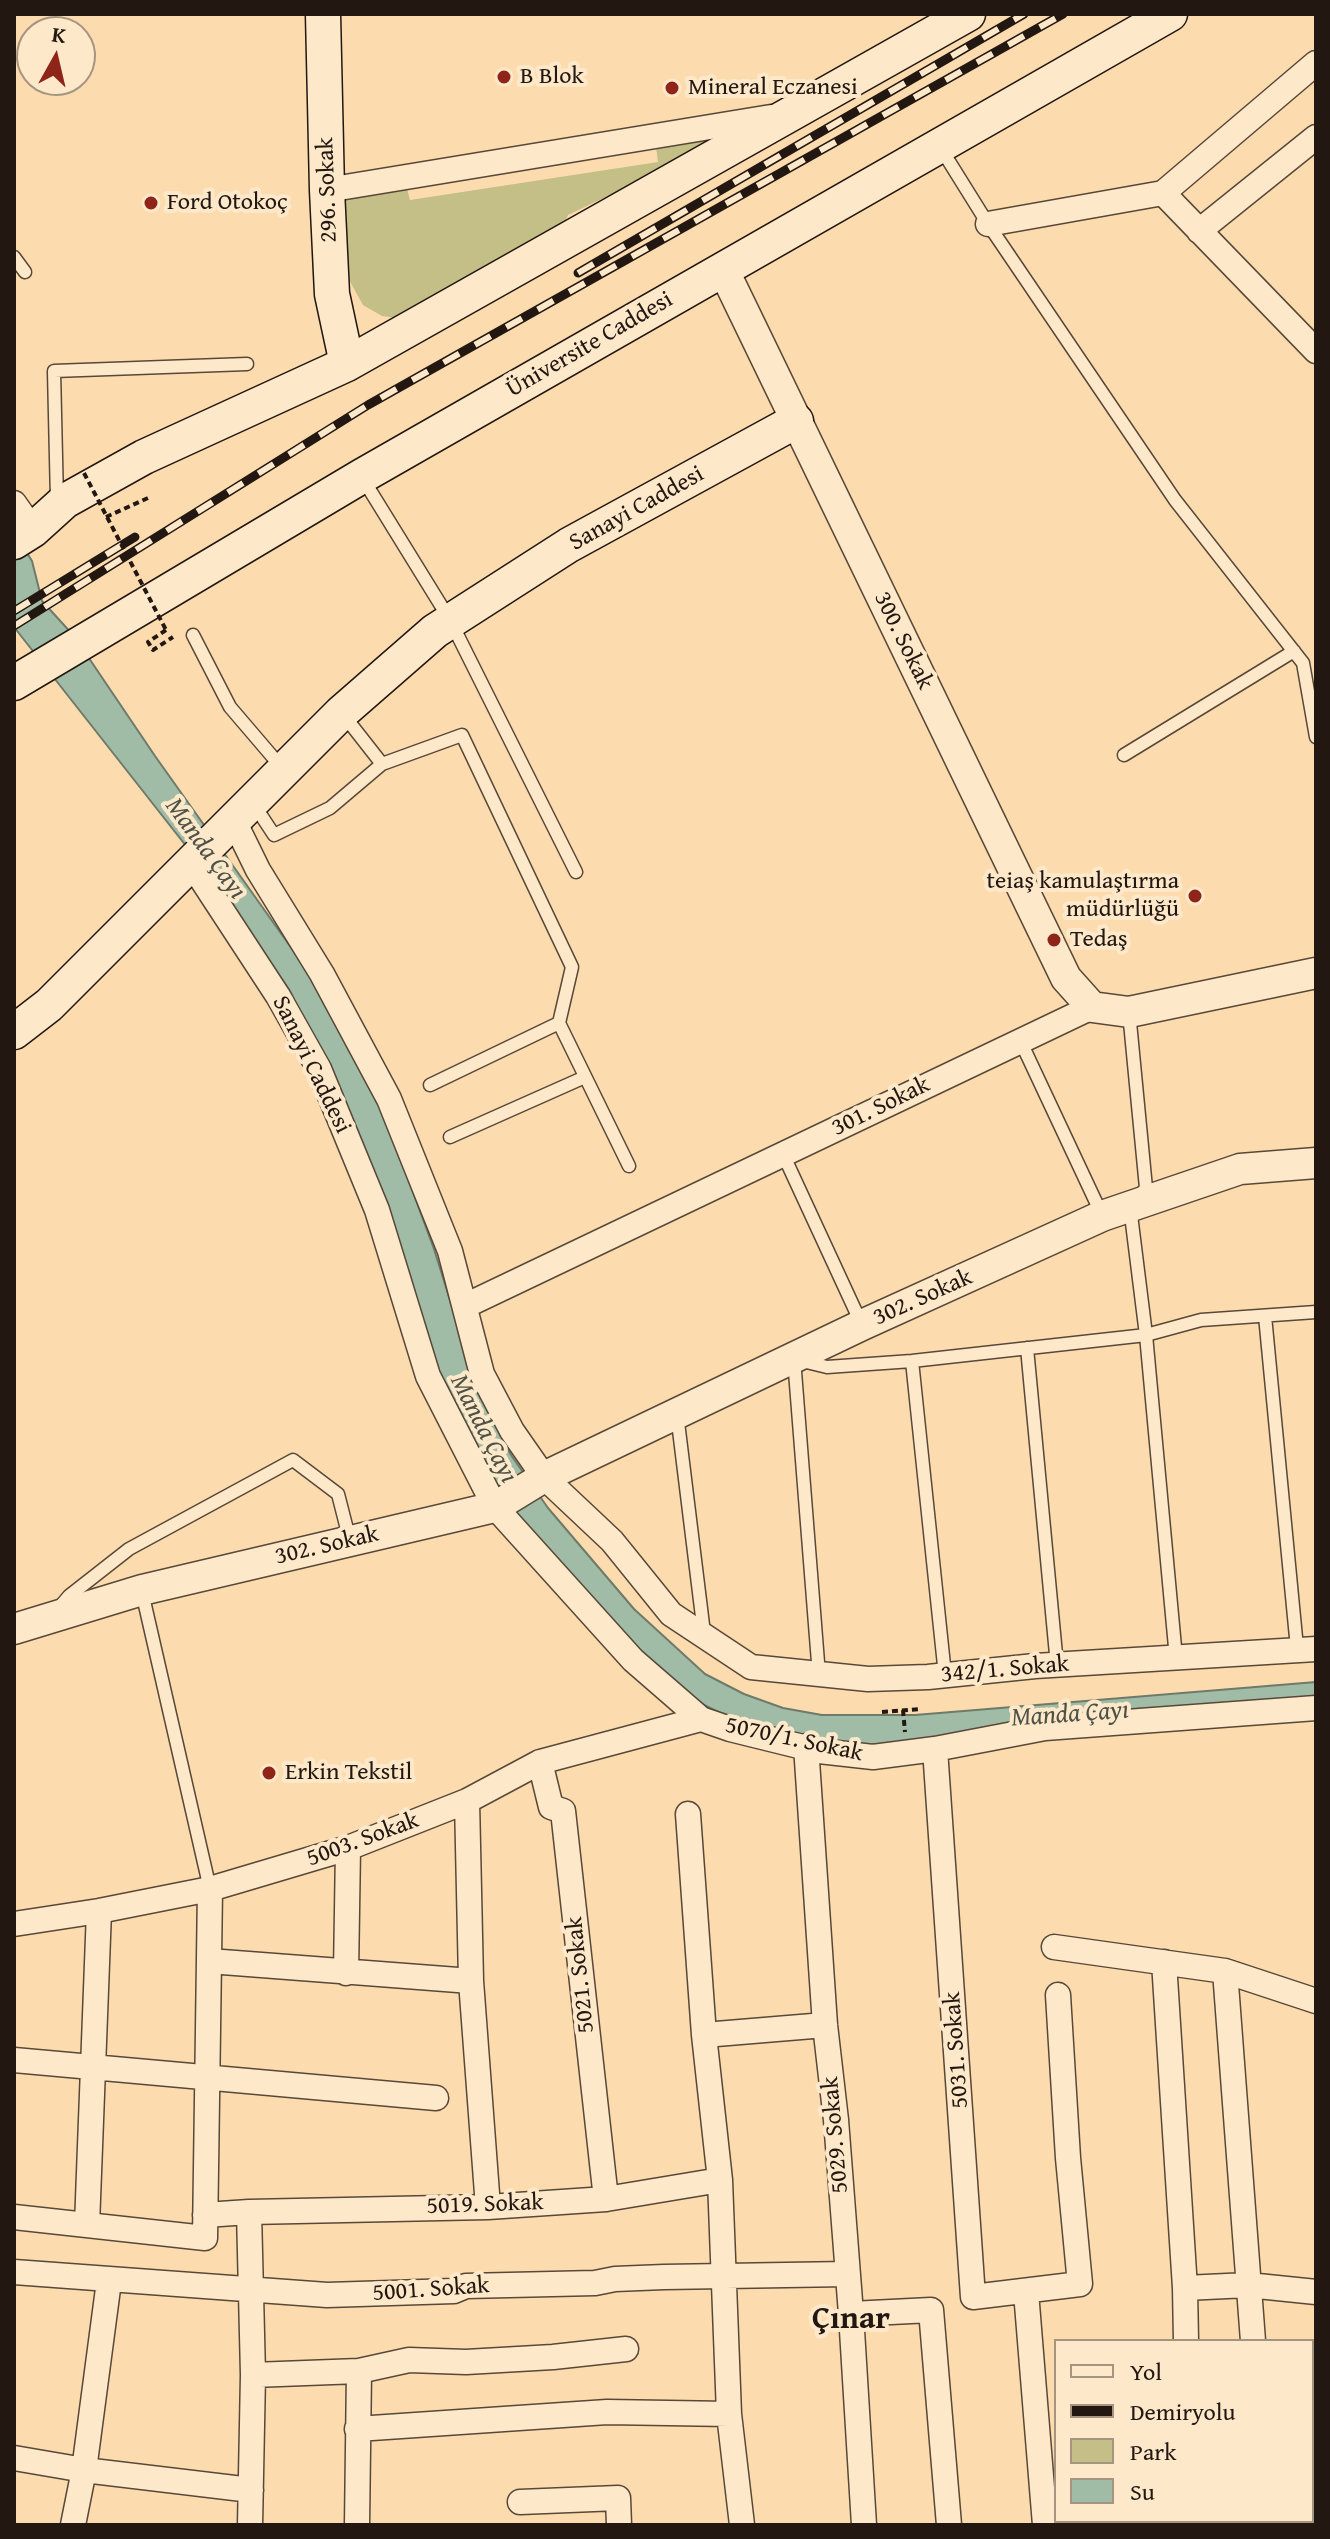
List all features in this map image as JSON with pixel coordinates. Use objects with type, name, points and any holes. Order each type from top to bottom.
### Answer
[{"type":"main road","name":"296. Sokak","points":[[323,14],[332,294],[347,364]]},
{"type":"main road","points":[[32,529],[65,501],[144,457],[347,364],[968,14]]},
{"type":"main road","name":"Üniversite Caddesi","points":[[14,683],[362,476],[1170,14]]},
{"type":"main road","name":"Sanayi Caddesi","points":[[14,1032],[49,1005],[341,713],[450,620],[569,545],[796,421]]},
{"type":"street","points":[[988,224],[1163,193],[1316,63]]},
{"type":"street","points":[[327,190],[790,115]]},
{"type":"street","points":[[1199,231],[1316,137]]},
{"type":"street","points":[[1163,193],[1316,351]]},
{"type":"street","name":"300. Sokak","points":[[723,269],[1066,978],[1092,1007]]},
{"type":"street","points":[[14,503],[32,529]]},
{"type":"street","name":"342/1. Sokak","points":[[237,814],[258,870],[322,974],[389,1099],[450,1251],[482,1374],[512,1431],[544,1477],[612,1541],[671,1614],[751,1667],[868,1679],[1307,1649]]},
{"type":"street","name":"Sanayi Caddesi","points":[[194,861],[278,996],[319,1069],[377,1210],[428,1376],[495,1507]]},
{"type":"street","points":[[1092,1007],[1129,1012],[1316,973]]},
{"type":"street","name":"301. Sokak","points":[[465,1306],[1092,1007]]},
{"type":"street","name":"302. Sokak","points":[[14,1629],[142,1590],[495,1507],[544,1477],[862,1325],[1116,1212],[1240,1169],[1316,1163]]},
{"type":"street","points":[[495,1507],[633,1660],[701,1719]]},
{"type":"street","name":"5070/1. Sokak","points":[[701,1719],[819,1751],[873,1757],[935,1749],[1045,1728],[1316,1708]]},
{"type":"street","name":"5003. Sokak","points":[[14,1924],[210,1889],[348,1848],[467,1801],[540,1762],[701,1719]]},
{"type":"street","name":"5029. Sokak","points":[[806,1746],[825,2025],[836,2120],[851,2314],[864,2525]]},
{"type":"street","name":"5031. Sokak","points":[[935,1749],[973,2297],[1026,2292]]},
{"type":"street","name":"5021. Sokak","points":[[540,1762],[551,1807],[563,1811],[606,2199]]},
{"type":"street","points":[[467,1801],[471,1981],[488,2207]]},
{"type":"street","points":[[688,1814],[704,2035],[720,2180],[729,2414],[742,2525]]},
{"type":"street","points":[[346,1973],[348,1848]]},
{"type":"street","points":[[14,2217],[205,2238],[210,1889]]},
{"type":"street","points":[[87,2225],[99,1911]]},
{"type":"street","points":[[1054,1947],[1225,1971],[1316,2001]]},
{"type":"street","points":[[209,1961],[471,1981]]},
{"type":"street","points":[[1164,1962],[1186,2339]]},
{"type":"street","points":[[1225,1971],[1253,2339]]},
{"type":"street","points":[[1045,2525],[1026,2292],[1080,2284],[1068,2158],[1058,1995]]},
{"type":"street","points":[[704,2035],[825,2025]]},
{"type":"street","points":[[14,2060],[436,2098]]},
{"type":"street","name":"5019. Sokak","points":[[205,2215],[488,2207],[606,2199],[720,2180]]},
{"type":"street","points":[[249,2212],[253,2375],[250,2525]]},
{"type":"street","name":"5001. Sokak","points":[[14,2272],[327,2295],[454,2291],[466,2286],[595,2283],[615,2279],[847,2274]]},
{"type":"street","points":[[73,2525],[84,2470],[109,2281]]},
{"type":"street","points":[[1185,2288],[1248,2285],[1316,2292]]},
{"type":"street","points":[[851,2314],[931,2310],[949,2525]]},
{"type":"street","points":[[253,2375],[359,2371],[409,2360],[466,2362],[626,2349]]},
{"type":"street","points":[[357,2525],[359,2371]]},
{"type":"street","points":[[357,2429],[607,2412],[729,2414]]},
{"type":"street","points":[[14,2458],[84,2470],[251,2490]]},
{"type":"street","points":[[520,2502],[618,2498],[619,2525]]},
{"type":"lane","points":[[939,144],[988,224],[1175,500],[1303,663],[1316,670]]},
{"type":"lane","points":[[14,257],[25,272]]},
{"type":"lane","points":[[32,529],[54,371],[247,364]]},
{"type":"lane","points":[[362,476],[450,620],[576,872]]},
{"type":"lane","points":[[193,635],[230,707],[283,769]]},
{"type":"lane","points":[[1124,755],[1294,651]]},
{"type":"lane","points":[[1303,663],[1316,737]]},
{"type":"lane","points":[[341,713],[382,764]]},
{"type":"lane","points":[[237,814],[274,835],[330,808],[382,764],[462,735],[572,967],[559,1023],[629,1166]]},
{"type":"lane","points":[[1116,1212],[1146,1188],[1129,1012]]},
{"type":"lane","points":[[430,1085],[559,1023]]},
{"type":"lane","points":[[1020,1040],[1116,1212],[1146,1335],[1176,1658]]},
{"type":"lane","points":[[450,1137],[585,1077]]},
{"type":"lane","points":[[783,1154],[862,1325]]},
{"type":"lane","points":[[819,1675],[794,1359],[827,1367],[912,1361],[1146,1335],[1201,1320],[1316,1312]]},
{"type":"lane","points":[[1265,1316],[1307,1649]]},
{"type":"lane","points":[[1027,1348],[1057,1665]]},
{"type":"lane","points":[[912,1361],[945,1675]]},
{"type":"lane","points":[[677,1414],[704,1636]]},
{"type":"lane","points":[[51,1618],[69,1596],[129,1549],[293,1460],[338,1494],[350,1541]]},
{"type":"lane","points":[[142,1590],[210,1889]]},
{"type":"path","points":[[84,473],[166,630],[148,642],[153,650],[173,637]]},
{"type":"path","points":[[106,517],[148,498]]},
{"type":"path","points":[[882,1712],[921,1709]]},
{"type":"green space","points":[[726,134],[568,215],[562,229],[427,298],[423,309],[402,319],[382,316],[363,305],[343,269],[338,197],[406,185],[410,200],[658,162],[656,147]]},
{"type":"water","name":"Manda Çayı","points":[[14,532],[32,561],[42,601],[74,636],[307,970],[386,1119],[434,1249],[477,1386],[511,1455],[548,1508],[634,1609],[705,1674],[744,1694],[783,1708],[822,1715],[915,1715],[1316,1682],[1316,1708],[833,1747],[743,1724],[706,1706],[672,1685],[619,1638],[495,1489],[438,1381],[348,1116],[290,991],[212,879],[14,627]]},
{"type":"railway","points":[[578,273],[1024,14]]},
{"type":"railway","points":[[14,626],[368,405],[1063,14]]},
{"type":"railway","points":[[14,611],[135,537]]},
{"type":"place","name":"B Blok","points":[[504,77]]},
{"type":"place","name":"Mineral Eczanesi","points":[[672,88]]},
{"type":"place","name":"Ford Otokoç","points":[[151,203]]},
{"type":"place","name":"teiaş kamulaştırma müdürlüğü","points":[[1195,896]]},
{"type":"place","name":"Tedaş","points":[[1054,940]]},
{"type":"place","name":"Erkin Tekstil","points":[[269,1773]]},
{"type":"district","name":"Çınar","points":[[851,2320]]}]
